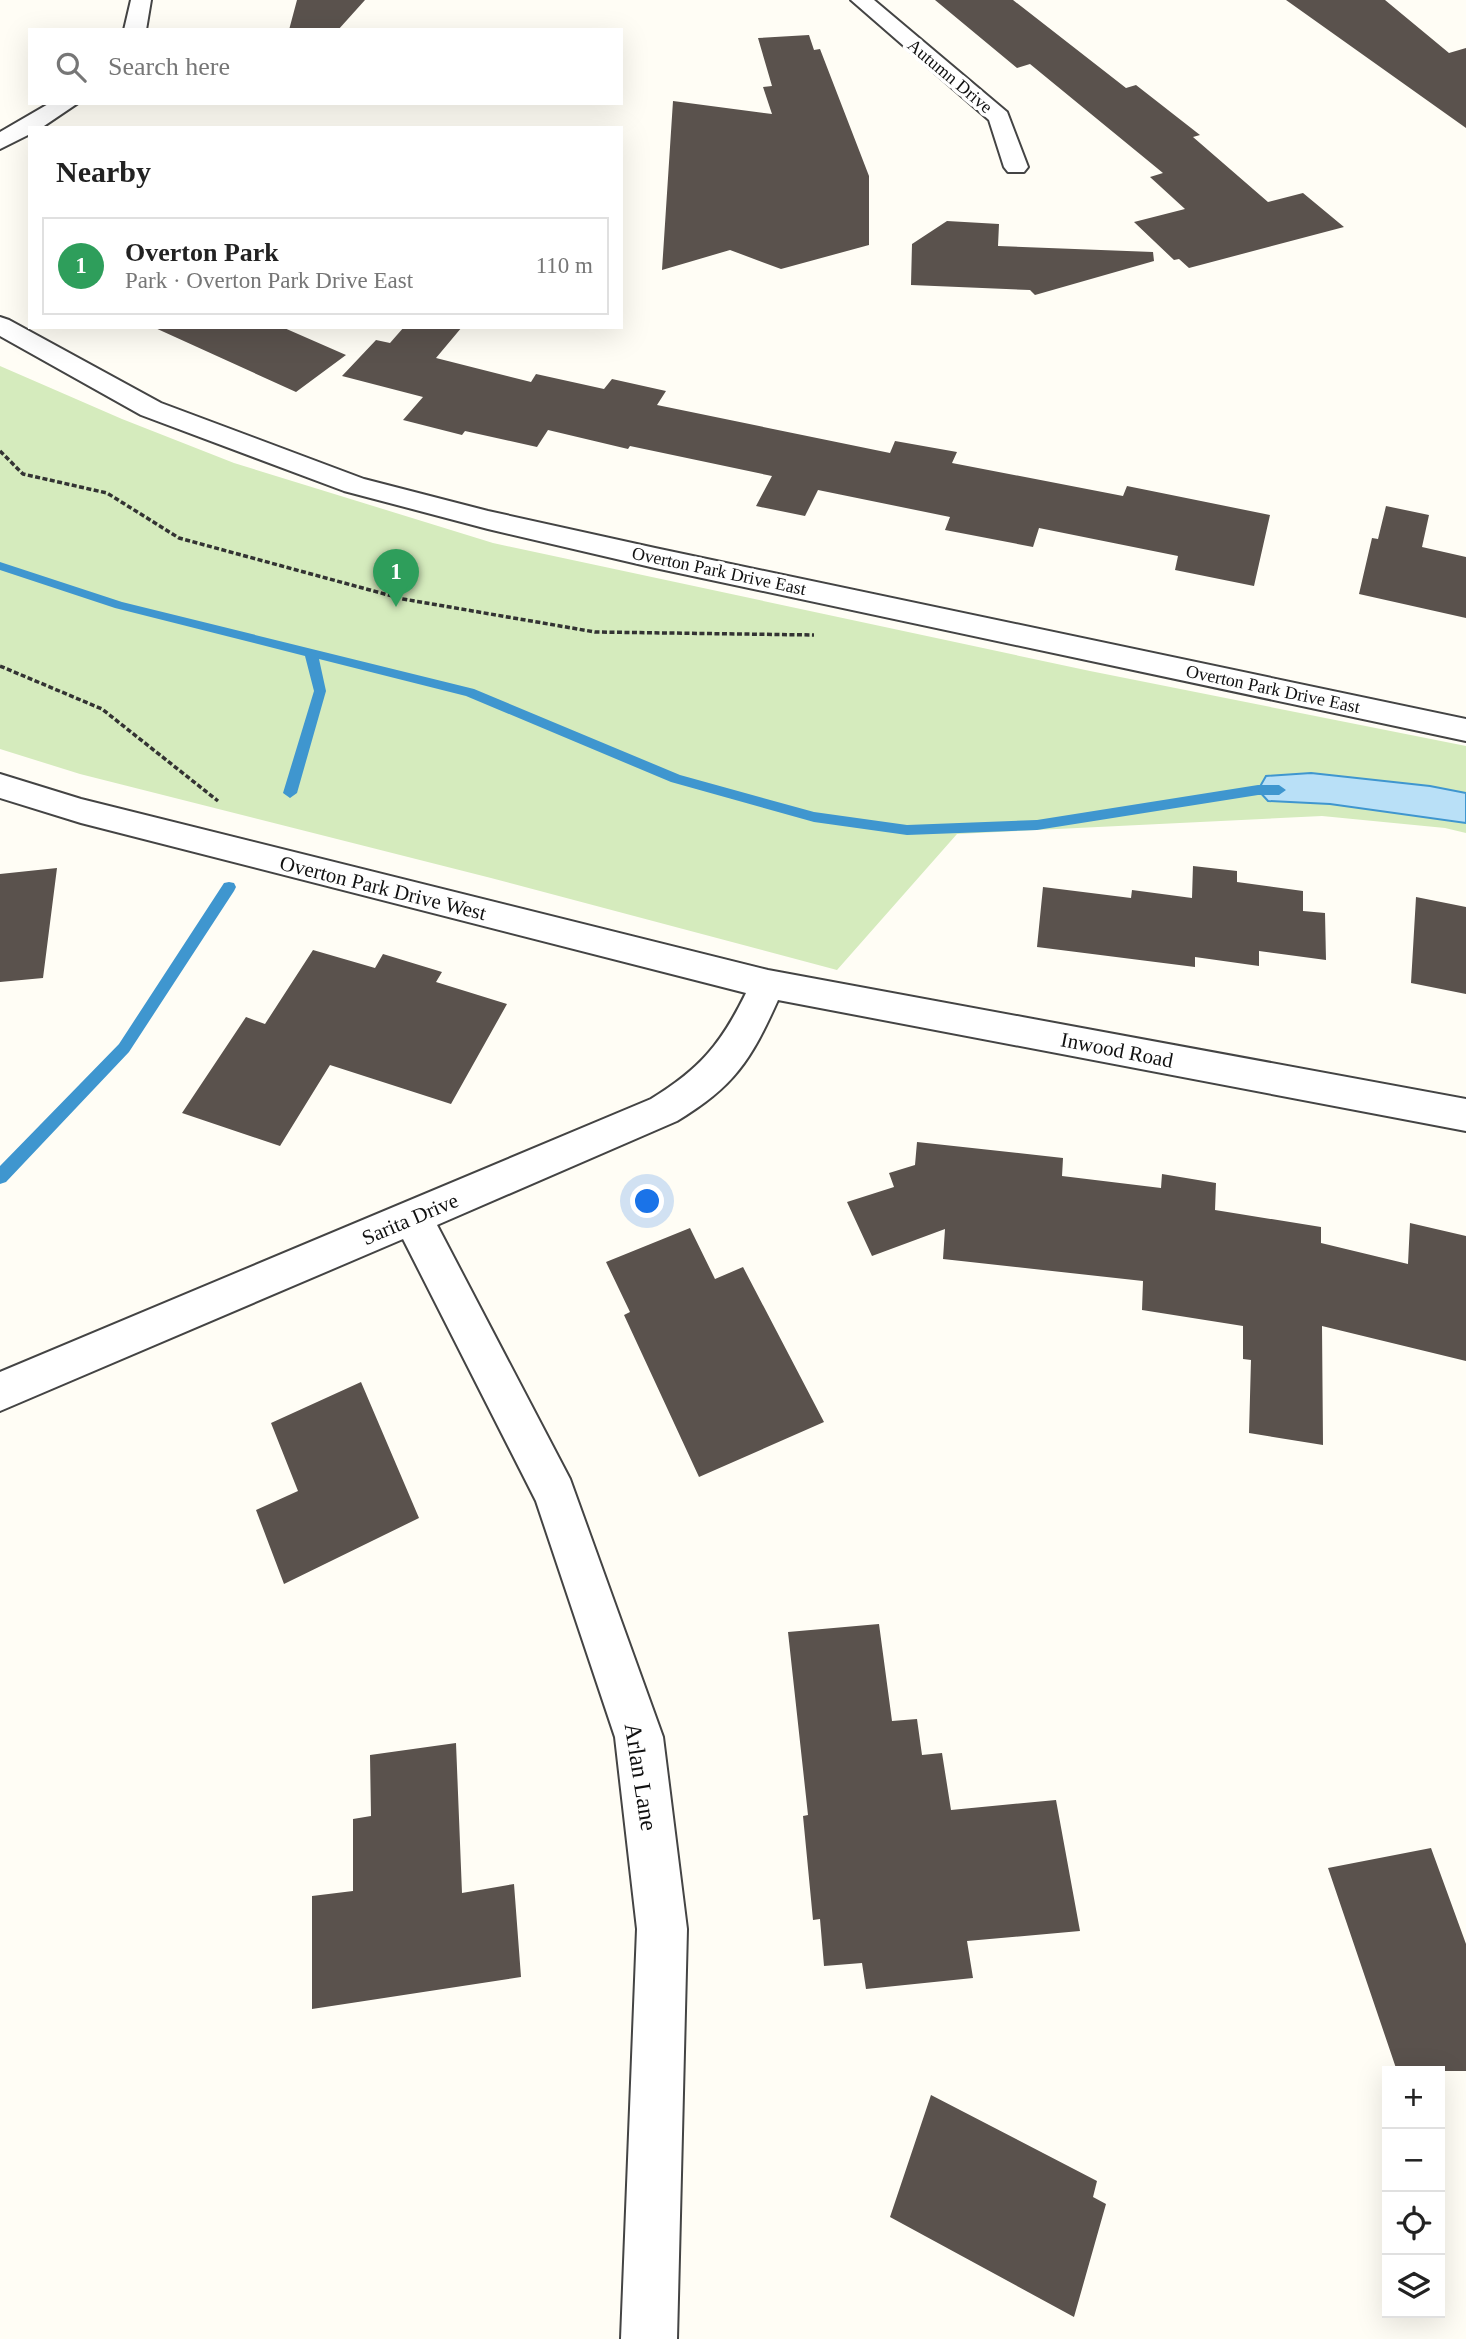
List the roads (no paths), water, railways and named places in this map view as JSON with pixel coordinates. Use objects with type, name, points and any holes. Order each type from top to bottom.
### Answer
[{"type":"street","points":[[135,28],[141,0]]},
{"type":"street","name":"Autumn Drive","points":[[860,0],[999,117],[1016,167]]},
{"type":"street","points":[[0,142],[64,105]]},
{"type":"street","name":"Overton Park Drive East","points":[[0,325],[97,382],[151,409],[354,485],[488,520],[642,555],[1466,730]]},
{"type":"street","name":"Overton Park Drive West","points":[[0,786],[80,811],[768,984]]},
{"type":"street","name":"Inwood Road","points":[[768,984],[1466,1115]]},
{"type":"street","name":"Sarita Drive","points":[[0,1392],[664,1110],[694,1093],[720,1073],[738,1047],[768,984]]},
{"type":"street","name":"Arlan Lane","points":[[413,1218],[555,1494],[639,1737],[662,1929],[649,2339]]},
{"type":"water","points":[[1311,773],[1430,786],[1466,793],[1466,823],[1330,804],[1268,801],[1258,790],[1266,776]]},
{"type":"waterway","points":[[0,566],[119,605],[469,692],[676,779],[814,817],[907,830],[1037,825],[1258,790],[1279,790]]},
{"type":"waterway","points":[[290,793],[320,691],[311,653]]},
{"type":"waterway","points":[[0,1177],[124,1048],[229,887]]},
{"type":"place","name":"Overton Park","points":[[396,607]]}]
